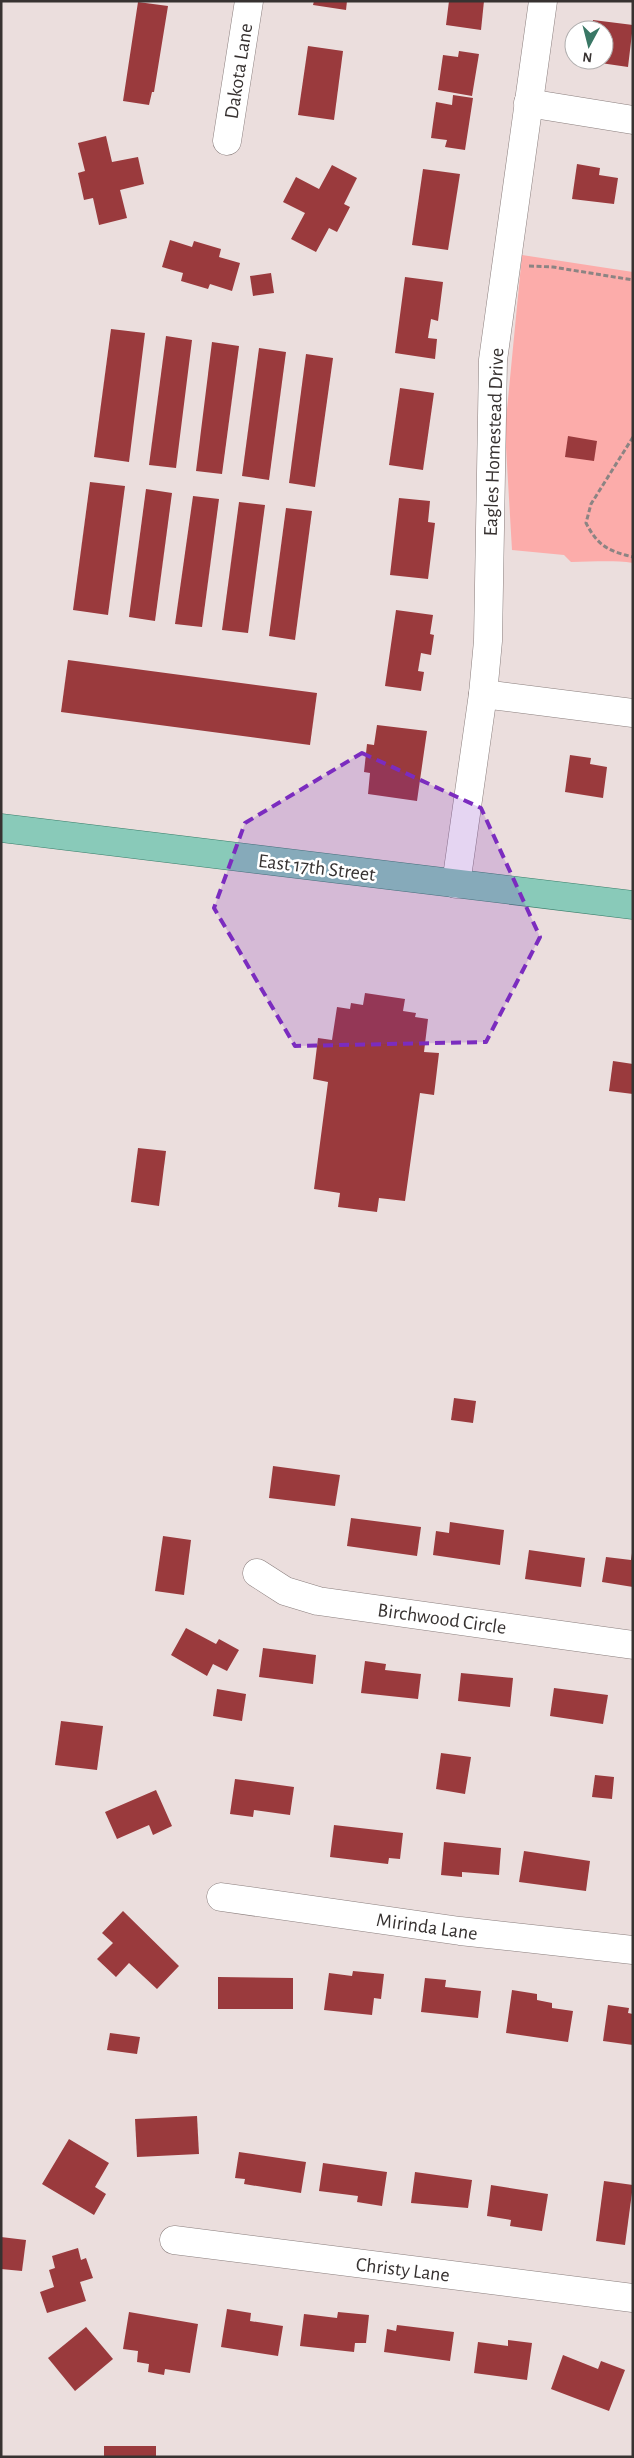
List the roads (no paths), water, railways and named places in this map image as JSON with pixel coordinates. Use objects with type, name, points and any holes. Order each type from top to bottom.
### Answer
[{"type":"main road","name":"East 17th Street","points":[[1,828],[633,906]]},
{"type":"street","name":"Dakota Lane","points":[[227,141],[249,1]]},
{"type":"street","name":"Eagles Homestead Drive","points":[[456,884],[483,694],[488,642],[493,360],[542,1]]},
{"type":"street","points":[[528,103],[633,120]]},
{"type":"street","points":[[483,694],[633,713]]},
{"type":"street","name":"Birchwood Circle","points":[[257,1573],[285,1591],[318,1601],[633,1645]]},
{"type":"street","name":"Mirinda Lane","points":[[221,1897],[460,1931],[633,1950]]},
{"type":"street","name":"Christy Lane","points":[[174,2240],[633,2298]]}]
